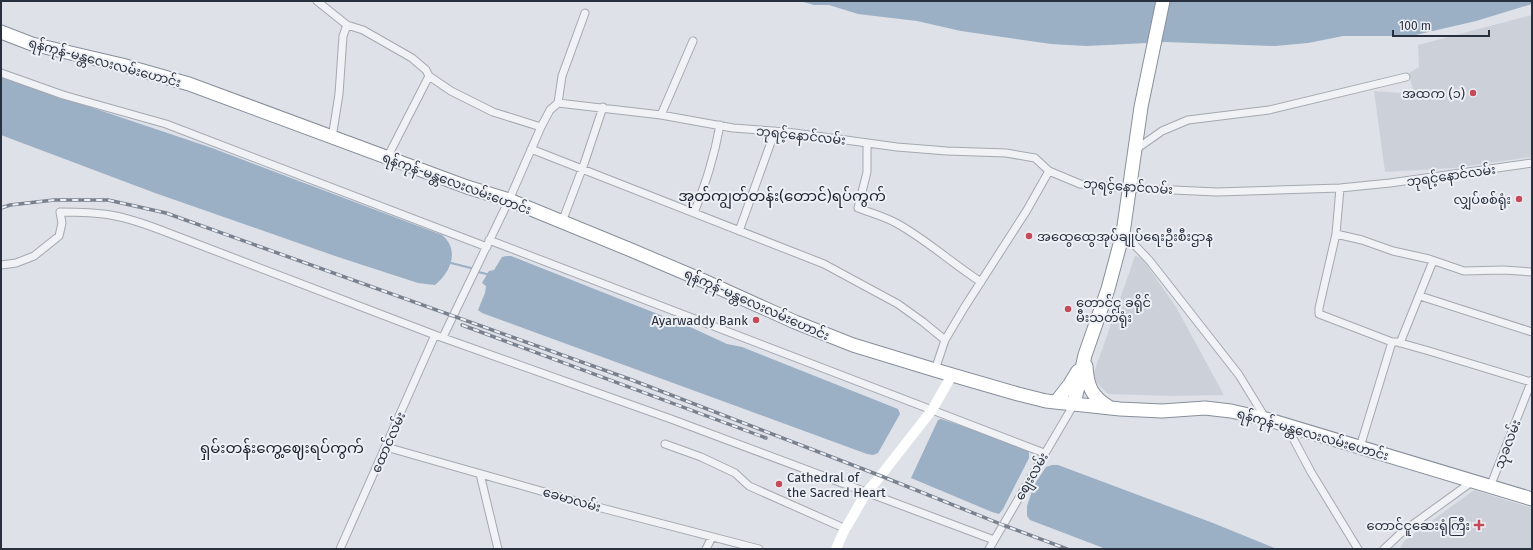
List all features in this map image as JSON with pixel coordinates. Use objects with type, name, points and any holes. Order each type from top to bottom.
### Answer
[{"type":"highway","points":[[1074,404],[1086,355],[1108,289],[1123,233],[1141,107],[1163,1]]},
{"type":"highway","name":"ရန်ကုန်-မန္တလေးလမ်းဟောင်း","points":[[1,32],[32,44],[122,65],[189,84],[467,187],[509,200],[646,256],[795,322],[853,345],[1018,394],[1056,402],[1109,408],[1162,411],[1204,408],[1232,411],[1266,419],[1532,499]]},
{"type":"highway","points":[[1056,402],[1077,374],[1086,355]]},
{"type":"highway","points":[[1086,355],[1088,382],[1092,393],[1099,401],[1109,408]]},
{"type":"street","points":[[317,1],[347,25],[363,30],[412,58],[426,70],[429,76],[451,91],[493,112],[541,126]]},
{"type":"street","points":[[443,337],[509,200],[541,126],[550,110],[558,103],[562,76],[585,13]]},
{"type":"street","points":[[332,138],[339,94],[344,36],[347,25]]},
{"type":"street","points":[[660,115],[693,41]]},
{"type":"street","points":[[1,73],[63,95],[166,124],[488,243],[1044,453]]},
{"type":"street","points":[[388,158],[429,76]]},
{"type":"street","points":[[1134,151],[1162,131],[1188,120],[1269,110],[1406,77]]},
{"type":"street","name":"ဘုရင့်နောင်လမ်း","points":[[558,103],[603,107],[660,115],[740,129],[775,131],[867,143],[947,151],[1006,153],[1028,156],[1035,158],[1049,171],[1080,184],[1129,188],[1217,192],[1340,188],[1435,177],[1532,162]]},
{"type":"street","points":[[562,222],[583,168],[603,107]]},
{"type":"street","points":[[694,213],[707,181],[715,153],[720,125]]},
{"type":"street","points":[[739,231],[775,131]]},
{"type":"street","points":[[867,143],[867,172],[858,208],[897,223],[981,282]]},
{"type":"street","points":[[531,149],[583,168],[830,267],[898,304],[945,340]]},
{"type":"street","points":[[935,370],[945,340],[1027,210],[1049,171]]},
{"type":"street","points":[[1340,188],[1336,234],[1319,308],[1319,314],[1392,342],[1532,381]]},
{"type":"street","points":[[1,265],[16,264],[34,256],[59,236],[62,222],[60,212],[110,215],[132,220],[443,337],[671,419],[994,540]]},
{"type":"street","points":[[1123,233],[1149,260],[1239,375],[1266,419]]},
{"type":"street","points":[[1336,234],[1362,240],[1393,251],[1433,261],[1464,271],[1503,270],[1532,272]]},
{"type":"street","points":[[1400,343],[1433,261]]},
{"type":"street","points":[[1420,296],[1532,332]]},
{"type":"street","name":"ထောင်လမ်း","points":[[340,549],[435,334]]},
{"type":"street","points":[[1360,447],[1392,342]]},
{"type":"street","points":[[836,549],[866,493],[932,410],[952,375]]},
{"type":"street","name":"သုခလမ်း","points":[[1490,487],[1532,381]]},
{"type":"street","name":"စျေးလမ်း","points":[[989,549],[1074,404]]},
{"type":"street","points":[[1286,425],[1311,472],[1358,549]]},
{"type":"street","points":[[665,444],[701,457],[735,473],[749,486],[846,529]]},
{"type":"street","name":"ခေမာလမ်း","points":[[386,447],[480,474],[759,549]]},
{"type":"street","points":[[480,474],[498,549]]},
{"type":"street","points":[[1384,549],[1401,533],[1473,481]]},
{"type":"street","points":[[706,549],[712,537]]},
{"type":"shaded area","name":"အထက (၁)","points":[[1532,15],[1532,157],[1453,168],[1385,172],[1374,91],[1414,94],[1409,73],[1419,67],[1418,45]]},
{"type":"shaded area","points":[[1135,256],[1142,258],[1176,307],[1224,395],[1172,396],[1108,394],[1092,378]]},
{"type":"shaded area","name":"တောင်ငူဆေးရုံကြီး","points":[[1474,490],[1532,508],[1532,549],[1400,549],[1404,541]]},
{"type":"water","points":[[800,1],[1532,1],[1532,4],[1476,21],[1411,36],[1343,36],[1308,43],[1275,46],[1166,42],[1087,46],[1051,44],[961,31],[917,21],[858,14],[829,5],[814,5]]},
{"type":"water","points":[[1,77],[212,148],[442,235],[451,247],[452,254],[449,267],[441,280],[435,285],[418,283],[338,257],[155,193],[1,135]]},
{"type":"water","points":[[511,256],[688,326],[727,344],[742,347],[898,409],[900,414],[878,453],[873,455],[867,454],[482,313],[478,310],[485,293],[486,286],[482,283],[489,271],[494,270],[502,257]]},
{"type":"water","points":[[941,419],[1023,446],[1029,450],[1029,458],[999,514],[911,478],[938,420]]},
{"type":"water","points":[[1058,465],[1213,523],[1277,549],[1106,549],[1030,520],[1027,516],[1027,506],[1034,485],[1046,467]]},
{"type":"waterway","points":[[451,263],[471,268]]},
{"type":"waterway","points":[[478,272],[487,274]]},
{"type":"railway","points":[[1,208],[10,205],[54,200],[108,200],[166,213],[632,380],[1067,549]]},
{"type":"railway","points":[[462,325],[766,438]]},
{"type":"place","name":"အထက (၁)","points":[[1473,93]]},
{"type":"place","name":"လျှပ်စစ်ရုံး","points":[[1519,199]]},
{"type":"place","name":"အထွေထွေအုပ်ချုပ်ရေးဦးစီးဌာန","points":[[1029,236]]},
{"type":"place","name":"တောင်ငူ ခရိုင် မီးသတ်ရုံး","points":[[1068,309]]},
{"type":"place","name":"Ayarwaddy Bank","points":[[756,320]]},
{"type":"place","name":"Cathedral of the Sacred Heart","points":[[779,484]]},
{"type":"place","name":"တောင်ငူဆေးရုံကြီး","points":[[1479,525]]},
{"type":"district","name":"အုတ်ကျွတ်တန်း(တောင်)ရပ်ကွက်","points":[[782,196]]},
{"type":"district","name":"ရှမ်းတန်းကွေ့ဈေးရပ်ကွက်","points":[[282,448]]}]
